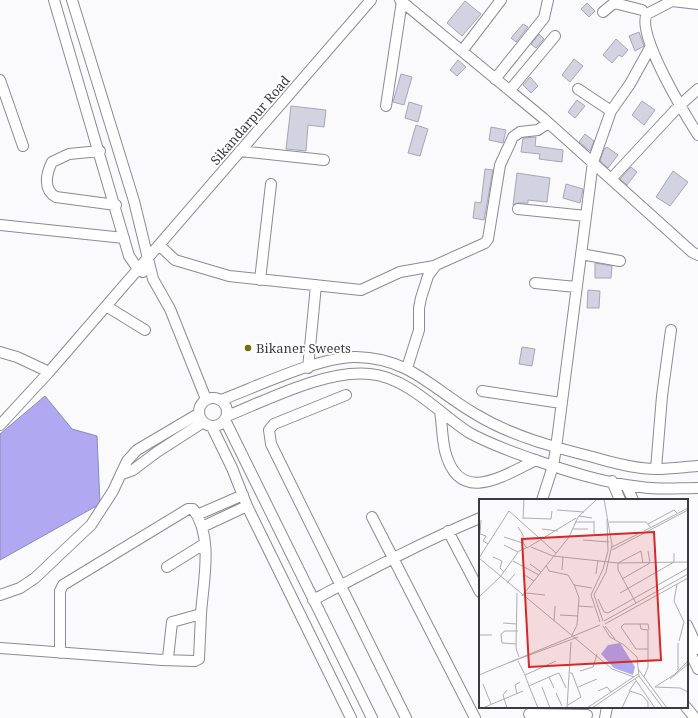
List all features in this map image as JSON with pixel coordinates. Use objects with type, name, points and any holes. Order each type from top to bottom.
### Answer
[{"type":"street","points":[[54,0],[116,205],[129,256],[138,269],[153,279]]},
{"type":"street","points":[[72,0],[115,137],[153,279],[170,309],[206,399]]},
{"type":"street","name":"Sikandarpur Road","points":[[0,425],[49,372],[371,0]]},
{"type":"street","points":[[462,51],[501,0]]},
{"type":"street","points":[[495,79],[544,18],[548,0]]},
{"type":"street","points":[[401,1],[510,90],[593,162],[692,252],[698,255]]},
{"type":"street","points":[[386,106],[401,1]]},
{"type":"street","points":[[603,12],[614,3],[642,9],[648,14],[672,1],[698,4]]},
{"type":"street","points":[[642,9],[651,46],[679,106],[698,135]]},
{"type":"street","points":[[510,90],[555,36]]},
{"type":"street","points":[[542,499],[553,466],[556,448],[593,162],[611,111],[630,84],[651,46]]},
{"type":"street","points":[[0,80],[23,146]]},
{"type":"street","points":[[578,89],[611,111]]},
{"type":"street","points":[[611,179],[679,106],[698,89]]},
{"type":"street","points":[[159,245],[175,260],[212,273],[260,280],[361,290],[400,272],[434,266],[485,242],[488,239],[500,165],[513,137],[520,132],[538,130],[548,123]]},
{"type":"street","points":[[100,151],[69,154],[52,162],[48,169],[47,187],[50,194],[56,197],[116,205]]},
{"type":"street","points":[[240,151],[324,160]]},
{"type":"street","points":[[260,280],[271,184]]},
{"type":"street","points":[[518,208],[586,216]]},
{"type":"street","points":[[0,225],[124,238]]},
{"type":"street","points":[[581,254],[620,261]]},
{"type":"street","points":[[407,368],[419,330],[418,308],[428,276],[434,266]]},
{"type":"street","points":[[535,283],[576,287]]},
{"type":"street","points":[[308,368],[316,285]]},
{"type":"street","points":[[106,306],[145,330]]},
{"type":"street","points":[[656,469],[662,396],[671,330]]},
{"type":"street","points":[[0,352],[17,357],[49,372]]},
{"type":"street","points":[[221,400],[308,368],[338,359],[354,357],[371,358],[407,368],[425,379],[450,399],[478,416],[509,431],[556,448],[630,466],[656,469],[698,466]]},
{"type":"street","points":[[212,427],[219,425],[226,418],[287,392],[336,375],[353,373],[372,374],[412,390],[468,431],[492,445],[553,466],[626,484],[657,489],[698,488]]},
{"type":"street","points":[[482,392],[561,403]]},
{"type":"street","points":[[346,395],[274,424],[269,430],[269,437],[278,460],[342,585],[406,718]]},
{"type":"street","points":[[200,418],[200,405],[206,399],[214,398],[221,400],[226,406],[226,418],[313,600],[372,718]]},
{"type":"street","points":[[440,411],[445,450],[450,464],[461,480],[470,483],[489,482],[536,460]]},
{"type":"street","points":[[200,418],[212,427],[232,468],[247,506],[351,718]]},
{"type":"street","points":[[0,595],[20,588],[34,578],[86,530],[108,500],[122,474],[133,470],[200,418]]},
{"type":"street","points":[[612,481],[620,499]]},
{"type":"street","points":[[626,484],[633,499]]},
{"type":"street","points":[[196,515],[243,495]]},
{"type":"street","points":[[202,527],[247,506]]},
{"type":"street","points":[[0,648],[60,653],[162,660],[195,661],[199,659],[204,544],[202,527],[193,509],[188,509],[63,585],[60,591],[60,653]]},
{"type":"street","points":[[372,517],[475,718]]},
{"type":"street","points":[[313,600],[448,531],[479,518]]},
{"type":"street","points":[[448,531],[479,590]]},
{"type":"street","points":[[168,567],[204,544]]},
{"type":"street","points":[[162,660],[168,658],[169,655],[173,621],[201,614]]},
{"type":"street","points":[[688,628],[698,650]]},
{"type":"street","points":[[688,649],[694,666]]},
{"type":"street","points":[[605,718],[607,708]]},
{"type":"street","points":[[687,708],[695,718],[698,716]]},
{"type":"street","points":[[529,713],[587,715]]},
{"type":"shaded area","points":[[45,396],[72,429],[97,436],[100,504],[0,560],[0,434]]},
{"type":"building","points":[[465,1],[481,14],[462,36],[447,23]]},
{"type":"building","points":[[587,3],[595,11],[589,17],[581,9]]},
{"type":"building","points":[[523,24],[528,27],[516,42],[511,38]]},
{"type":"building","points":[[639,32],[644,46],[635,51],[629,36]]},
{"type":"building","points":[[539,34],[544,39],[536,48],[531,44]]},
{"type":"building","points":[[616,39],[628,50],[622,57],[619,55],[612,63],[603,55]]},
{"type":"building","points":[[574,59],[583,66],[570,82],[562,75]]},
{"type":"building","points":[[458,60],[466,67],[457,76],[450,70]]},
{"type":"building","points":[[401,74],[412,77],[404,105],[393,102]]},
{"type":"building","points":[[530,77],[538,86],[531,93],[523,85]]},
{"type":"building","points":[[577,100],[585,106],[575,118],[568,112]]},
{"type":"building","points":[[642,101],[655,110],[644,125],[632,115]]},
{"type":"building","points":[[409,102],[422,106],[418,122],[405,118]]},
{"type":"building","points":[[291,106],[326,110],[324,127],[308,125],[306,151],[286,149]]},
{"type":"building","points":[[416,125],[428,129],[420,156],[408,153]]},
{"type":"building","points":[[491,127],[506,130],[503,143],[489,140]]},
{"type":"building","points":[[585,134],[594,141],[590,151],[579,142]]},
{"type":"building","points":[[536,137],[535,146],[563,150],[562,162],[539,159],[540,154],[521,152],[523,138]]},
{"type":"building","points":[[607,147],[618,155],[608,168],[600,161],[604,149]]},
{"type":"building","points":[[631,167],[637,172],[627,185],[620,179]]},
{"type":"building","points":[[485,169],[493,170],[484,220],[473,218],[475,202],[481,203]]},
{"type":"building","points":[[673,171],[688,182],[670,206],[656,197]]},
{"type":"building","points":[[517,173],[550,178],[547,202],[528,200],[528,203],[518,203],[513,205]]},
{"type":"building","points":[[566,184],[583,189],[580,203],[563,198]]},
{"type":"building","points":[[595,263],[612,266],[611,278],[595,278]]},
{"type":"building","points":[[588,290],[600,291],[599,308],[587,308]]},
{"type":"building","points":[[522,347],[535,349],[532,366],[519,364]]},
{"type":"place","name":"Bikaner Sweets","points":[[248,348]]}]
